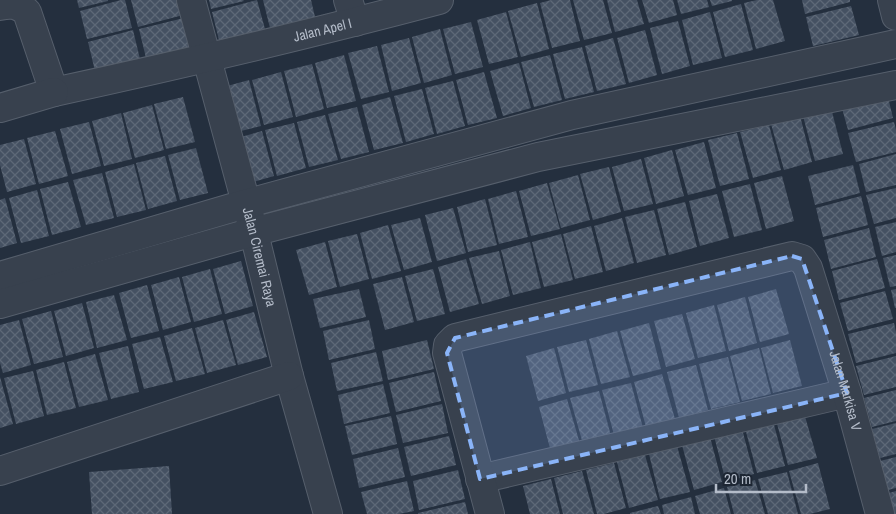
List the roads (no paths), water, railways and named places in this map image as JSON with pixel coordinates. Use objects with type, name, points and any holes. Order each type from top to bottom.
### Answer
[{"type":"street","name":"Jalan Ciremai Raya","points":[[191,0],[328,514]]},
{"type":"street","name":"Jalan Apel I","points":[[0,108],[54,92],[206,59],[351,11],[439,0]]},
{"type":"street","points":[[892,0],[896,16]]},
{"type":"street","points":[[0,6],[8,4],[18,5],[27,12],[54,92]]},
{"type":"street","points":[[0,304],[249,218],[572,115],[896,44]]},
{"type":"street","points":[[0,276],[249,218],[538,157],[896,85]]},
{"type":"street","name":"Jalan Markisa V","points":[[480,479],[447,353],[448,345],[455,338],[792,256],[802,259],[808,268],[847,393],[880,514]]},
{"type":"street","points":[[0,471],[290,376]]},
{"type":"street","points":[[490,514],[480,479],[847,393]]}]
